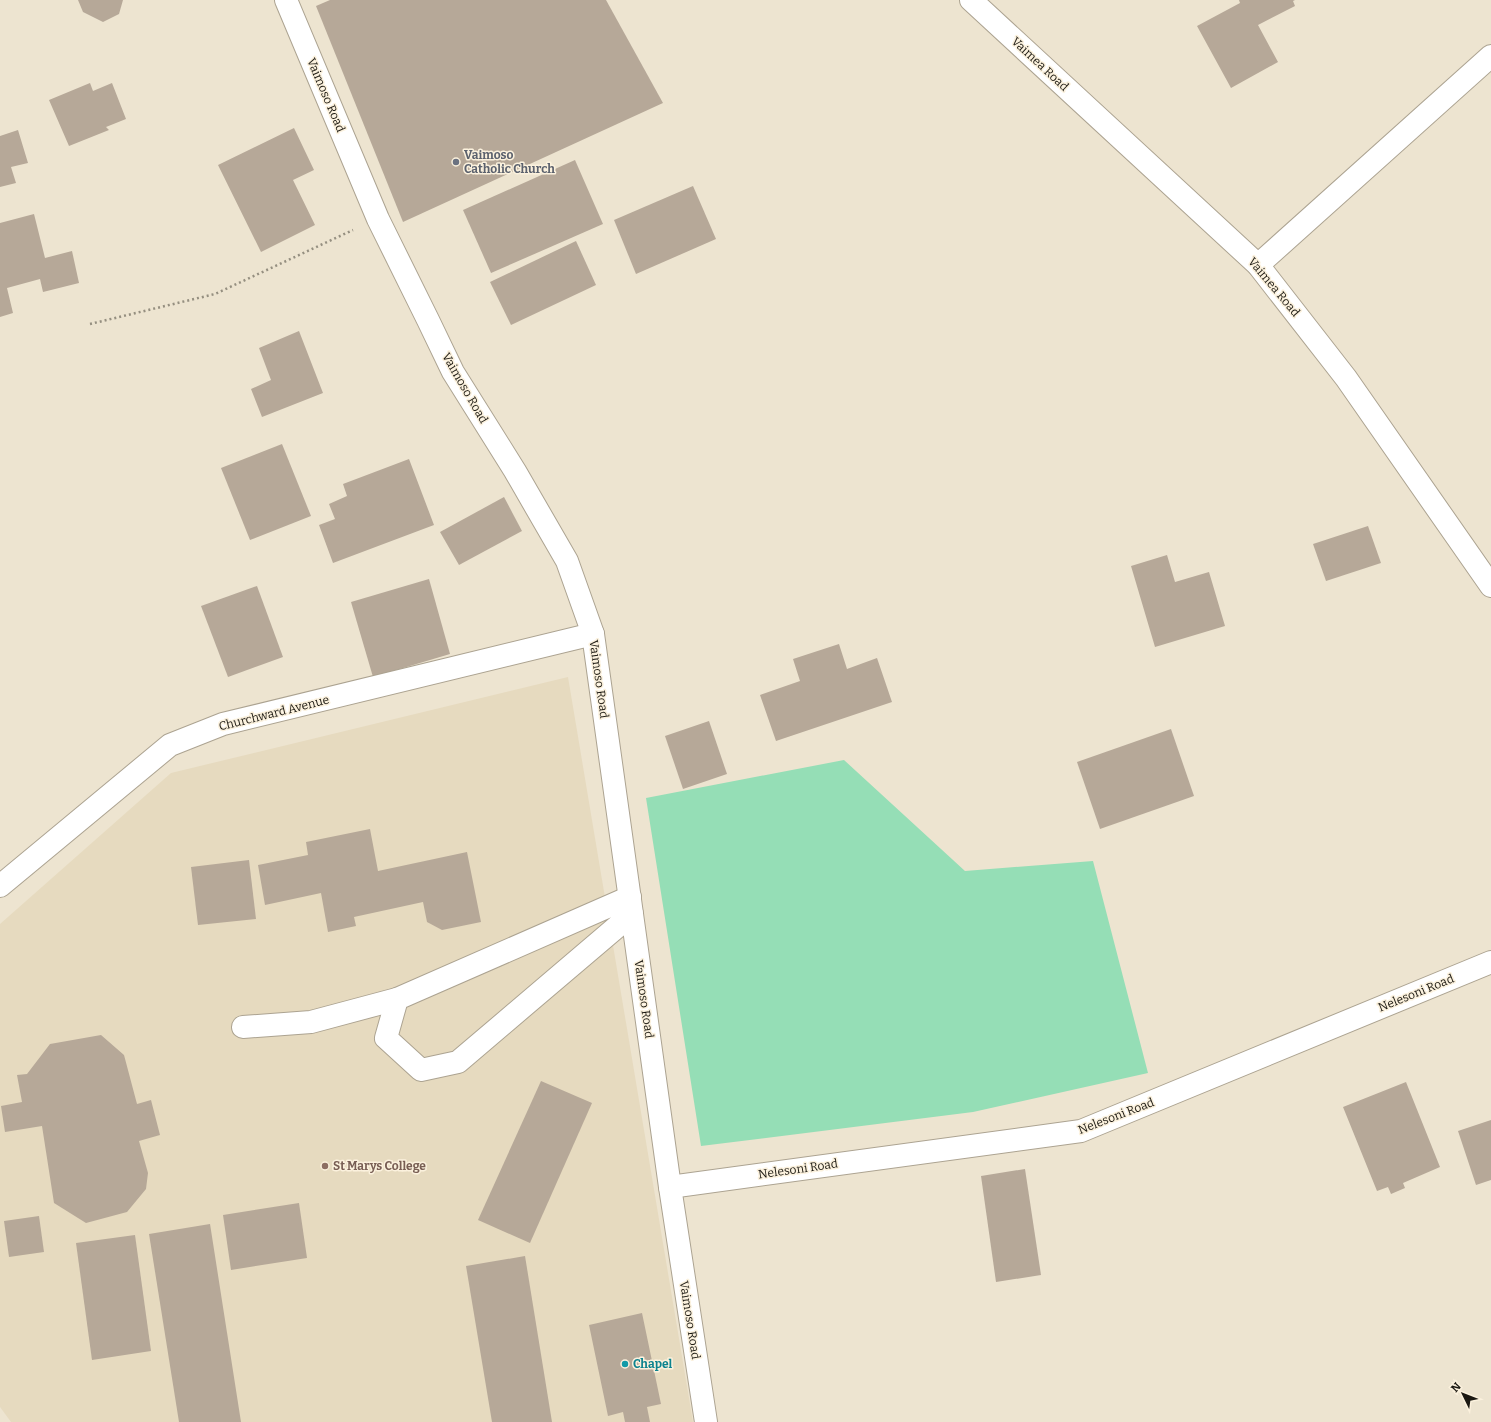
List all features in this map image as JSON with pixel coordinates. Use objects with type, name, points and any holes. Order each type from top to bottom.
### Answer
[{"type":"street","name":"Vaimoso Road","points":[[286,0],[378,219],[453,372],[515,471],[567,561],[594,634],[670,1187],[706,1422]]},
{"type":"street","name":"Vaimea Road","points":[[971,0],[1258,265],[1346,378],[1491,586]]},
{"type":"street","points":[[1258,265],[1491,56]]},
{"type":"street","name":"Churchward Avenue","points":[[0,886],[170,745],[223,724],[594,634]]},
{"type":"street","points":[[396,999],[386,1038],[421,1070],[458,1062],[631,906]]},
{"type":"street","points":[[242,1027],[312,1022],[396,999],[631,906]]},
{"type":"street","name":"Nelesoni Road","points":[[670,1187],[1082,1131],[1491,962]]},
{"type":"path","points":[[90,324],[216,294],[378,219]]},
{"type":"shaded area","name":"St Marys College","points":[[568,677],[693,1422],[11,1422],[0,1407],[0,924],[171,773]]},
{"type":"green space","points":[[844,760],[965,871],[1093,861],[1148,1073],[973,1112],[701,1146],[646,798]]},
{"type":"building","points":[[78,0],[123,0],[119,14],[103,22],[83,12]]},
{"type":"building","name":"Vaimoso Catholic Church","points":[[330,0],[606,0],[663,103],[403,222],[316,6]]},
{"type":"building","points":[[1239,0],[1295,0],[1293,1],[1295,6],[1258,25],[1278,62],[1231,88],[1197,26],[1240,3]]},
{"type":"building","points":[[90,83],[93,91],[112,83],[126,119],[106,127],[109,130],[69,146],[49,100]]},
{"type":"building","points":[[294,128],[314,170],[293,180],[315,225],[261,252],[218,165]]},
{"type":"building","points":[[18,130],[28,163],[11,167],[16,183],[0,187],[0,136]]},
{"type":"building","points":[[575,160],[603,224],[491,273],[463,210]]},
{"type":"building","points":[[693,186],[716,239],[636,274],[614,220]]},
{"type":"building","points":[[34,214],[45,258],[72,251],[79,283],[43,292],[40,279],[7,288],[13,313],[0,317],[0,223]]},
{"type":"building","points":[[576,241],[596,285],[511,325],[490,282]]},
{"type":"building","points":[[299,331],[323,393],[262,417],[251,389],[271,380],[259,348]]},
{"type":"building","points":[[282,444],[311,516],[250,540],[221,468]]},
{"type":"building","points":[[409,459],[434,525],[333,563],[319,525],[335,519],[329,504],[347,496],[343,484]]},
{"type":"building","points":[[504,497],[522,531],[459,565],[440,532]]},
{"type":"building","points":[[1368,526],[1381,563],[1326,581],[1313,544]]},
{"type":"building","points":[[1167,555],[1175,582],[1209,572],[1225,626],[1155,647],[1131,566]]},
{"type":"building","points":[[429,579],[450,654],[373,677],[351,602]]},
{"type":"building","points":[[257,586],[283,657],[228,677],[201,606]]},
{"type":"building","points":[[839,644],[847,669],[877,658],[892,702],[776,741],[760,695],[800,681],[793,659]]},
{"type":"building","points":[[709,721],[727,774],[683,789],[665,736]]},
{"type":"building","points":[[1171,729],[1194,796],[1100,829],[1077,762]]},
{"type":"building","points":[[370,829],[378,871],[467,852],[481,922],[442,930],[427,922],[423,902],[354,917],[356,926],[328,932],[321,893],[265,905],[258,865],[308,855],[306,842]]},
{"type":"building","points":[[249,860],[256,919],[198,925],[191,867]]},
{"type":"building","points":[[101,1035],[124,1055],[137,1104],[151,1100],[160,1135],[139,1141],[148,1173],[146,1189],[127,1212],[86,1223],[54,1203],[42,1126],[5,1132],[1,1106],[22,1102],[17,1075],[27,1074],[50,1044]]},
{"type":"building","points":[[541,1081],[592,1103],[530,1243],[478,1220]]},
{"type":"building","points":[[1406,1082],[1440,1167],[1403,1183],[1405,1188],[1391,1194],[1388,1187],[1377,1191],[1343,1107]]},
{"type":"building","points":[[1491,1120],[1491,1180],[1476,1185],[1458,1131]]},
{"type":"building","points":[[1025,1169],[1041,1275],[996,1282],[981,1176]]},
{"type":"building","points":[[299,1203],[307,1258],[231,1270],[223,1215]]},
{"type":"building","points":[[39,1216],[44,1252],[9,1257],[4,1221]]},
{"type":"building","points":[[210,1224],[241,1422],[179,1422],[149,1234]]},
{"type":"building","points":[[135,1235],[151,1351],[92,1360],[76,1243]]},
{"type":"building","points":[[525,1256],[552,1422],[492,1422],[466,1266]]},
{"type":"building","name":"Chapel","points":[[642,1313],[661,1404],[647,1407],[650,1422],[625,1422],[623,1412],[608,1416],[589,1325]]},
{"type":"place","name":"Vaimoso Catholic Church","points":[[456,162]]},
{"type":"place","name":"St Marys College","points":[[325,1166]]},
{"type":"place","name":"Chapel","points":[[625,1364]]}]
